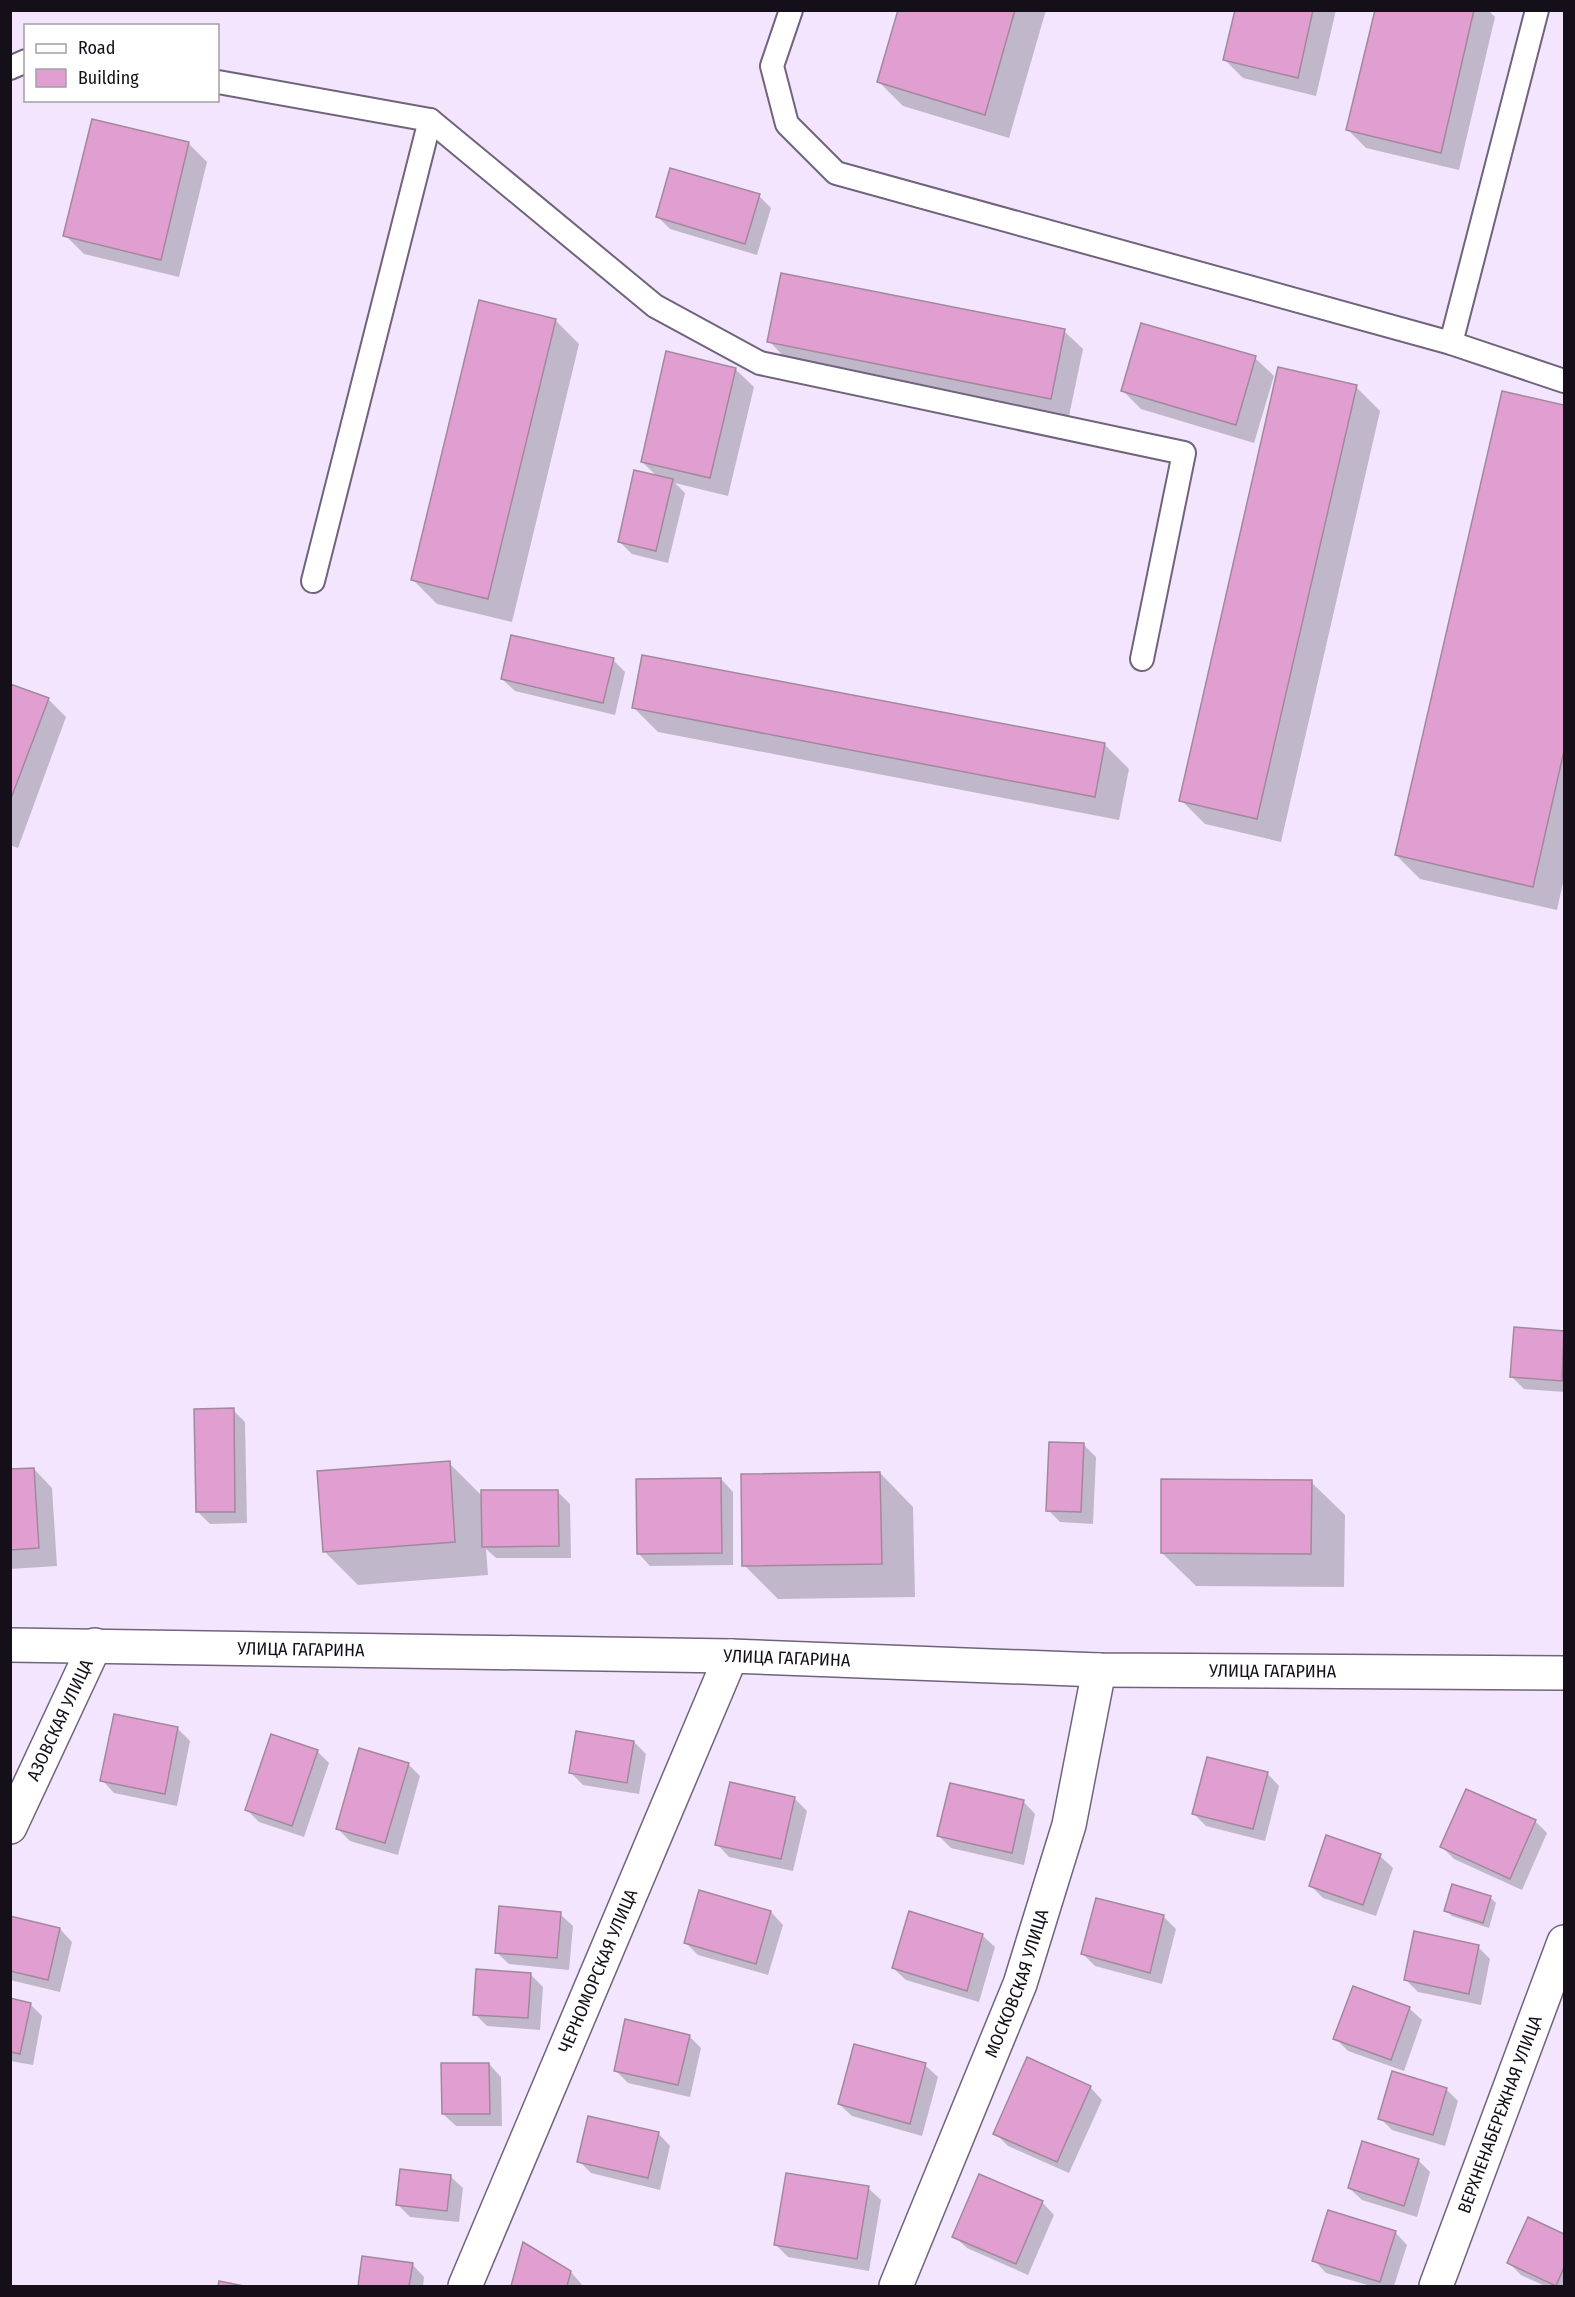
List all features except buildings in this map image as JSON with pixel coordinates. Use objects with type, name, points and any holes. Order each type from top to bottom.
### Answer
[{"type":"street","name":"УЛИЦА ГАГАРИНА","points":[[10,1646],[95,1645],[731,1656],[1099,1670],[1564,1673]]},
{"type":"street","name":"АЗОВСКАЯ УЛИЦА","points":[[10,1827],[95,1645]]},
{"type":"street","name":"ЧЕРНОМОРСКАЯ УЛИЦА","points":[[465,2286],[731,1656]]},
{"type":"street","name":"МОСКОВСКАЯ УЛИЦА","points":[[896,2286],[1020,1983],[1069,1825],[1099,1670]]},
{"type":"street","name":"ВЕРХНЕНАБЕРЕЖНАЯ УЛИЦА","points":[[1436,2286],[1564,1942]]},
{"type":"lane","points":[[790,10],[772,66],[788,124],[836,173],[1451,343],[1564,381]]},
{"type":"lane","points":[[1451,343],[1537,10]]},
{"type":"lane","points":[[10,68],[24,62]]},
{"type":"lane","points":[[219,82],[430,120],[655,306],[760,363],[1184,453],[1142,659]]},
{"type":"lane","points":[[313,581],[430,120]]}]
